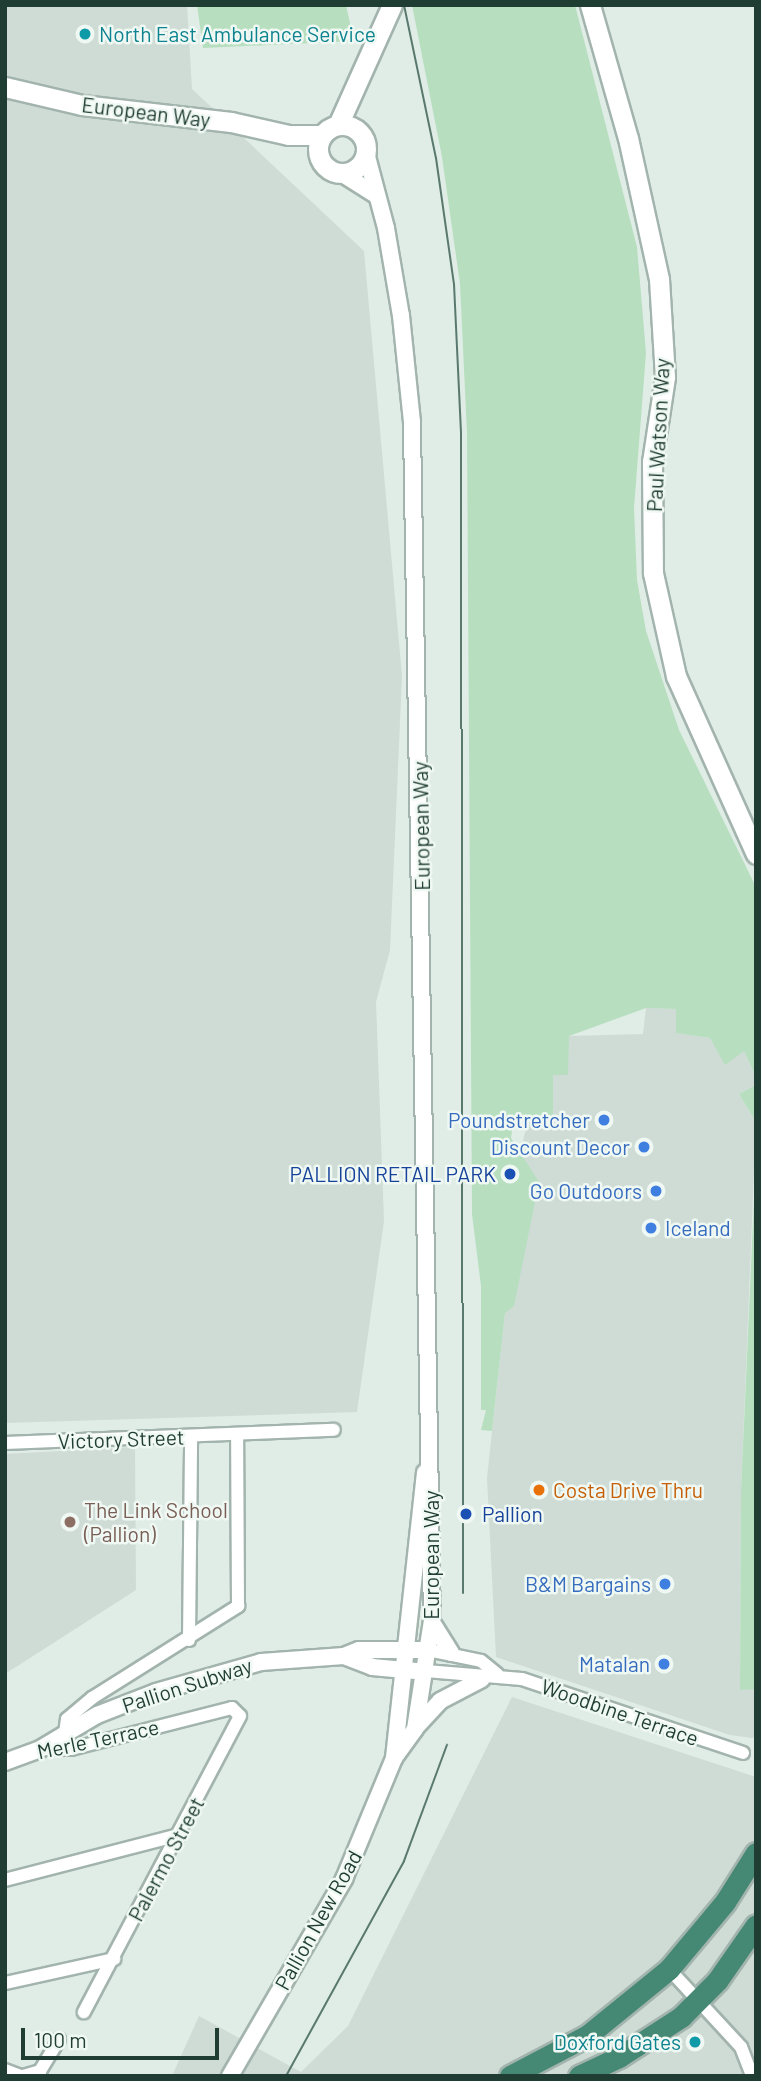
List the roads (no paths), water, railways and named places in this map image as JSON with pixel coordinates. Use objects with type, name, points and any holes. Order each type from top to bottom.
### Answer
[{"type":"highway","points":[[510,2076],[588,2035],[669,1969],[725,1902],[756,1853]]},
{"type":"highway","points":[[579,2076],[649,2039],[700,2000],[756,1925]]},
{"type":"main road","points":[[334,135],[365,140],[366,153],[359,166],[341,173],[323,164],[334,135],[359,87],[392,5]]},
{"type":"main road","name":"Paul Watson Way","points":[[590,5],[628,138],[659,279],[665,377],[652,462],[653,573],[676,676],[756,853]]},
{"type":"main road","name":"European Way","points":[[5,88],[33,97],[231,122],[288,135],[334,135]]},
{"type":"street","name":"European Way","points":[[366,153],[401,316],[412,422],[432,1621],[426,1671]]},
{"type":"street","points":[[341,173],[376,195]]},
{"type":"street","name":"Victory Street","points":[[5,1443],[334,1430]]},
{"type":"street","points":[[65,1733],[67,1719],[92,1698],[189,1640],[238,1606],[237,1434]]},
{"type":"street","points":[[189,1640],[191,1436]]},
{"type":"street","name":"European Way","points":[[407,1670],[419,1505],[428,1461]]},
{"type":"street","points":[[432,1621],[452,1653]]},
{"type":"street","name":"Pallion Subway","points":[[40,1749],[65,1733],[156,1692],[261,1662],[344,1656],[359,1650],[428,1650]]},
{"type":"street","name":"Woodbine Terrace","points":[[428,1650],[481,1661],[489,1676]]},
{"type":"street","name":"Pallion Subway","points":[[344,1656],[372,1667],[426,1671]]},
{"type":"street","name":"Pallion New Road","points":[[230,2076],[344,1879],[394,1758],[407,1670]]},
{"type":"street","name":"Woodbine Terrace","points":[[426,1671],[489,1676],[743,1753]]},
{"type":"street","name":"Pallion New Road","points":[[394,1758],[415,1730],[426,1671]]},
{"type":"street","points":[[415,1730],[440,1701],[489,1676]]},
{"type":"street","name":"Merle Terrace","points":[[5,1762],[40,1749],[71,1749],[232,1708]]},
{"type":"street","name":"Palermo Street","points":[[83,2012],[114,1959],[239,1721],[239,1711],[232,1708]]},
{"type":"street","points":[[5,1880],[179,1835]]},
{"type":"street","points":[[6,1981],[114,1959]]},
{"type":"street","points":[[669,1969],[741,2047],[752,2076]]},
{"type":"street","points":[[5,2070],[22,2076],[40,2071],[59,2039]]},
{"type":"tram line","points":[[404,5],[436,158],[454,284],[461,433],[463,1593]]},
{"type":"tram line","points":[[286,2076],[404,1861],[447,1745]]},
{"type":"place","name":"North East Ambulance Service","points":[[85,34]]},
{"type":"place","name":"Poundstretcher","points":[[604,1120]]},
{"type":"place","name":"Discount Decor","points":[[644,1147]]},
{"type":"place","name":"PALLION RETAIL PARK","points":[[510,1174]]},
{"type":"place","name":"Go Outdoors","points":[[656,1191]]},
{"type":"place","name":"Iceland","points":[[651,1228]]},
{"type":"place","name":"Costa Drive Thru","points":[[539,1490]]},
{"type":"place","name":"Pallion","points":[[466,1514]]},
{"type":"place","name":"The Link School (Pallion)","points":[[70,1522]]},
{"type":"place","name":"B&M Bargains","points":[[665,1584]]},
{"type":"place","name":"Matalan","points":[[664,1664]]},
{"type":"place","name":"Doxford Gates","points":[[695,2042]]}]
